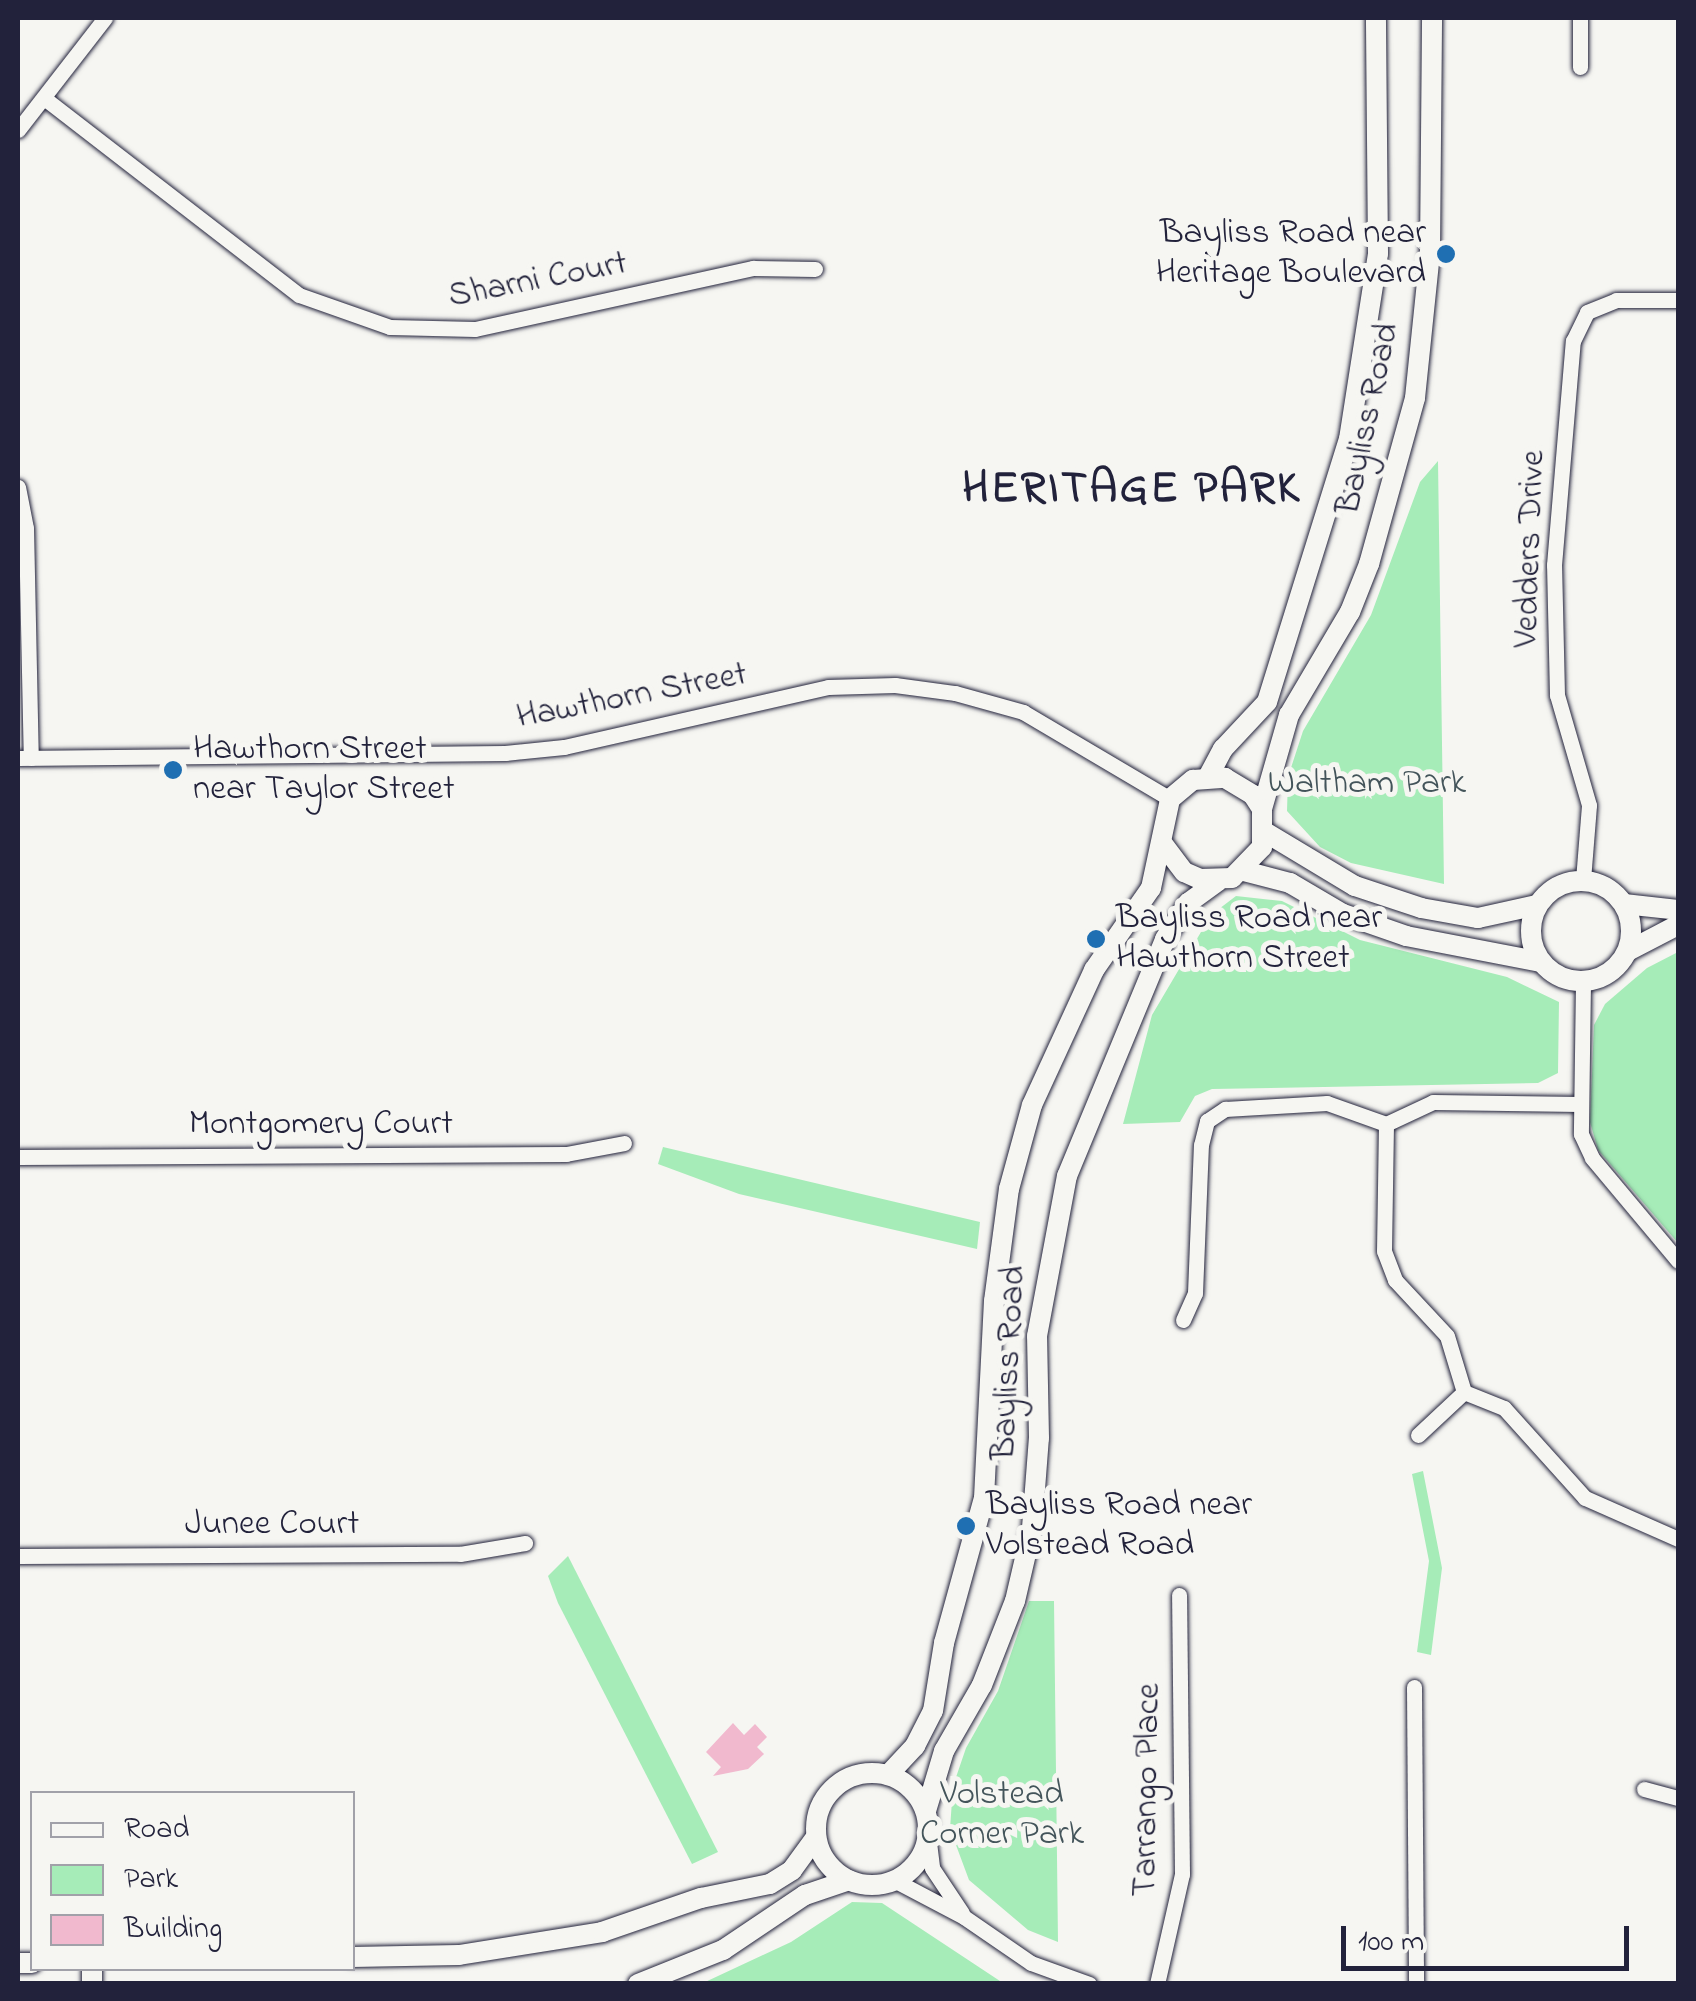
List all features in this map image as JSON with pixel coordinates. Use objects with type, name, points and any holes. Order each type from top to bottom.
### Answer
[{"type":"street","points":[[18,130],[105,18]]},
{"type":"street","name":"Bayliss Road","points":[[888,1774],[915,1746],[933,1711],[937,1671],[984,1498],[994,1300],[1010,1189],[1032,1105],[1094,970],[1151,888],[1170,799],[1208,777],[1223,749],[1259,714],[1282,666],[1349,439],[1378,253],[1376,18]]},
{"type":"street","name":"Bayliss Road","points":[[1265,832],[1262,809],[1289,715],[1350,612],[1369,564],[1415,398],[1430,253],[1432,18]]},
{"type":"street","points":[[1580,18],[1580,67]]},
{"type":"street","name":"Sharni Court","points":[[44,98],[300,295],[390,326],[475,329],[753,268],[814,270]]},
{"type":"street","name":"Vedders Drive","points":[[1583,880],[1589,804],[1556,676],[1554,566],[1572,341],[1588,312],[1616,300],[1678,300]]},
{"type":"street","points":[[18,487],[26,528],[24,758]]},
{"type":"street","name":"Hawthorn Street","points":[[24,758],[505,753],[564,747],[828,687],[895,685],[956,692],[1024,712],[1170,799]]},
{"type":"street","points":[[1208,777],[1240,784],[1262,809]]},
{"type":"street","points":[[1678,910],[1624,904],[1599,883],[1583,880],[1557,886],[1537,905],[1478,918],[1421,908],[1355,886],[1265,832],[1244,871],[1290,883],[1342,914],[1406,936],[1541,962],[1583,982],[1610,973],[1628,951],[1678,925]]},
{"type":"street","points":[[1163,844],[1184,872],[1218,881]]},
{"type":"street","name":"Bayliss Road","points":[[928,1834],[926,1812],[944,1751],[982,1685],[1015,1601],[1032,1528],[1040,1438],[1037,1336],[1067,1176],[1106,1067],[1165,940],[1188,903],[1218,881],[1244,871]]},
{"type":"street","points":[[1624,904],[1632,935],[1628,951]]},
{"type":"street","points":[[1537,905],[1530,934],[1541,962]]},
{"type":"street","points":[[1583,982],[1581,1134],[1592,1158],[1678,1261]]},
{"type":"street","points":[[1183,1320],[1195,1293],[1207,1121],[1225,1109],[1327,1102],[1386,1124],[1433,1102],[1580,1104]]},
{"type":"street","points":[[1386,1124],[1384,1250],[1395,1280],[1447,1336],[1464,1392]]},
{"type":"street","name":"Montgomery Court","points":[[18,1158],[566,1154],[624,1143]]},
{"type":"street","points":[[1418,1435],[1464,1392]]},
{"type":"street","points":[[1464,1392],[1504,1408],[1585,1498],[1678,1539]]},
{"type":"street","name":"Junee Court","points":[[18,1556],[460,1554],[525,1543]]},
{"type":"street","name":"Tarrango Place","points":[[1157,1984],[1182,1874],[1179,1595]]},
{"type":"street","points":[[1414,1687],[1416,1984]]},
{"type":"street","points":[[355,1958],[459,1956],[602,1932],[701,1898],[770,1884],[792,1870],[816,1837],[823,1801],[835,1786],[851,1776],[888,1774],[905,1782],[926,1812]]},
{"type":"street","points":[[1644,1790],[1678,1798]]},
{"type":"street","points":[[894,1880],[918,1862],[928,1834]]},
{"type":"street","points":[[928,1834],[932,1868],[964,1917]]},
{"type":"street","points":[[816,1837],[834,1870],[849,1880]]},
{"type":"street","points":[[638,1984],[723,1950],[805,1895],[849,1880],[894,1880],[964,1917],[1031,1964],[1088,1984]]},
{"type":"green space","name":"Waltham Park","points":[[1438,461],[1444,884],[1351,863],[1320,847],[1287,811],[1288,777],[1303,731],[1371,615],[1420,482]]},
{"type":"green space","name":"Waltham Park","points":[[1236,896],[1282,901],[1360,940],[1507,977],[1559,1002],[1558,1073],[1538,1083],[1212,1089],[1195,1096],[1180,1122],[1123,1124],[1152,1015],[1211,915]]},
{"type":"green space","points":[[1678,952],[1678,1243],[1598,1150],[1590,1122],[1594,1025],[1605,1004],[1647,968]]},
{"type":"green space","points":[[663,1147],[980,1222],[977,1249],[739,1194],[658,1164]]},
{"type":"green space","points":[[1423,1471],[1442,1568],[1431,1655],[1417,1652],[1429,1561],[1412,1474]]},
{"type":"green space","points":[[568,1556],[718,1852],[692,1864],[558,1603],[548,1576]]},
{"type":"green space","name":"Volstead Corner Park","points":[[1029,1601],[1054,1601],[1058,1942],[1028,1930],[969,1880],[950,1829],[953,1786],[966,1748],[998,1691]]},
{"type":"green space","name":"Volstead Corner Park","points":[[852,1902],[882,1903],[1003,1983],[703,1983],[791,1942]]},
{"type":"building","points":[[733,1723],[744,1735],[755,1724],[767,1737],[757,1747],[764,1754],[748,1769],[713,1776],[721,1767],[706,1752]]},
{"type":"place","name":"Bayliss Road near Heritage Boulevard","points":[[1446,254]]},
{"type":"place","name":"Hawthorn Street near Taylor Street","points":[[173,770]]},
{"type":"place","name":"Bayliss Road near Hawthorn Street","points":[[1096,939]]},
{"type":"place","name":"Bayliss Road near Volstead Road","points":[[966,1526]]},
{"type":"district","name":"HERITAGE PARK","points":[[1132,491]]}]
